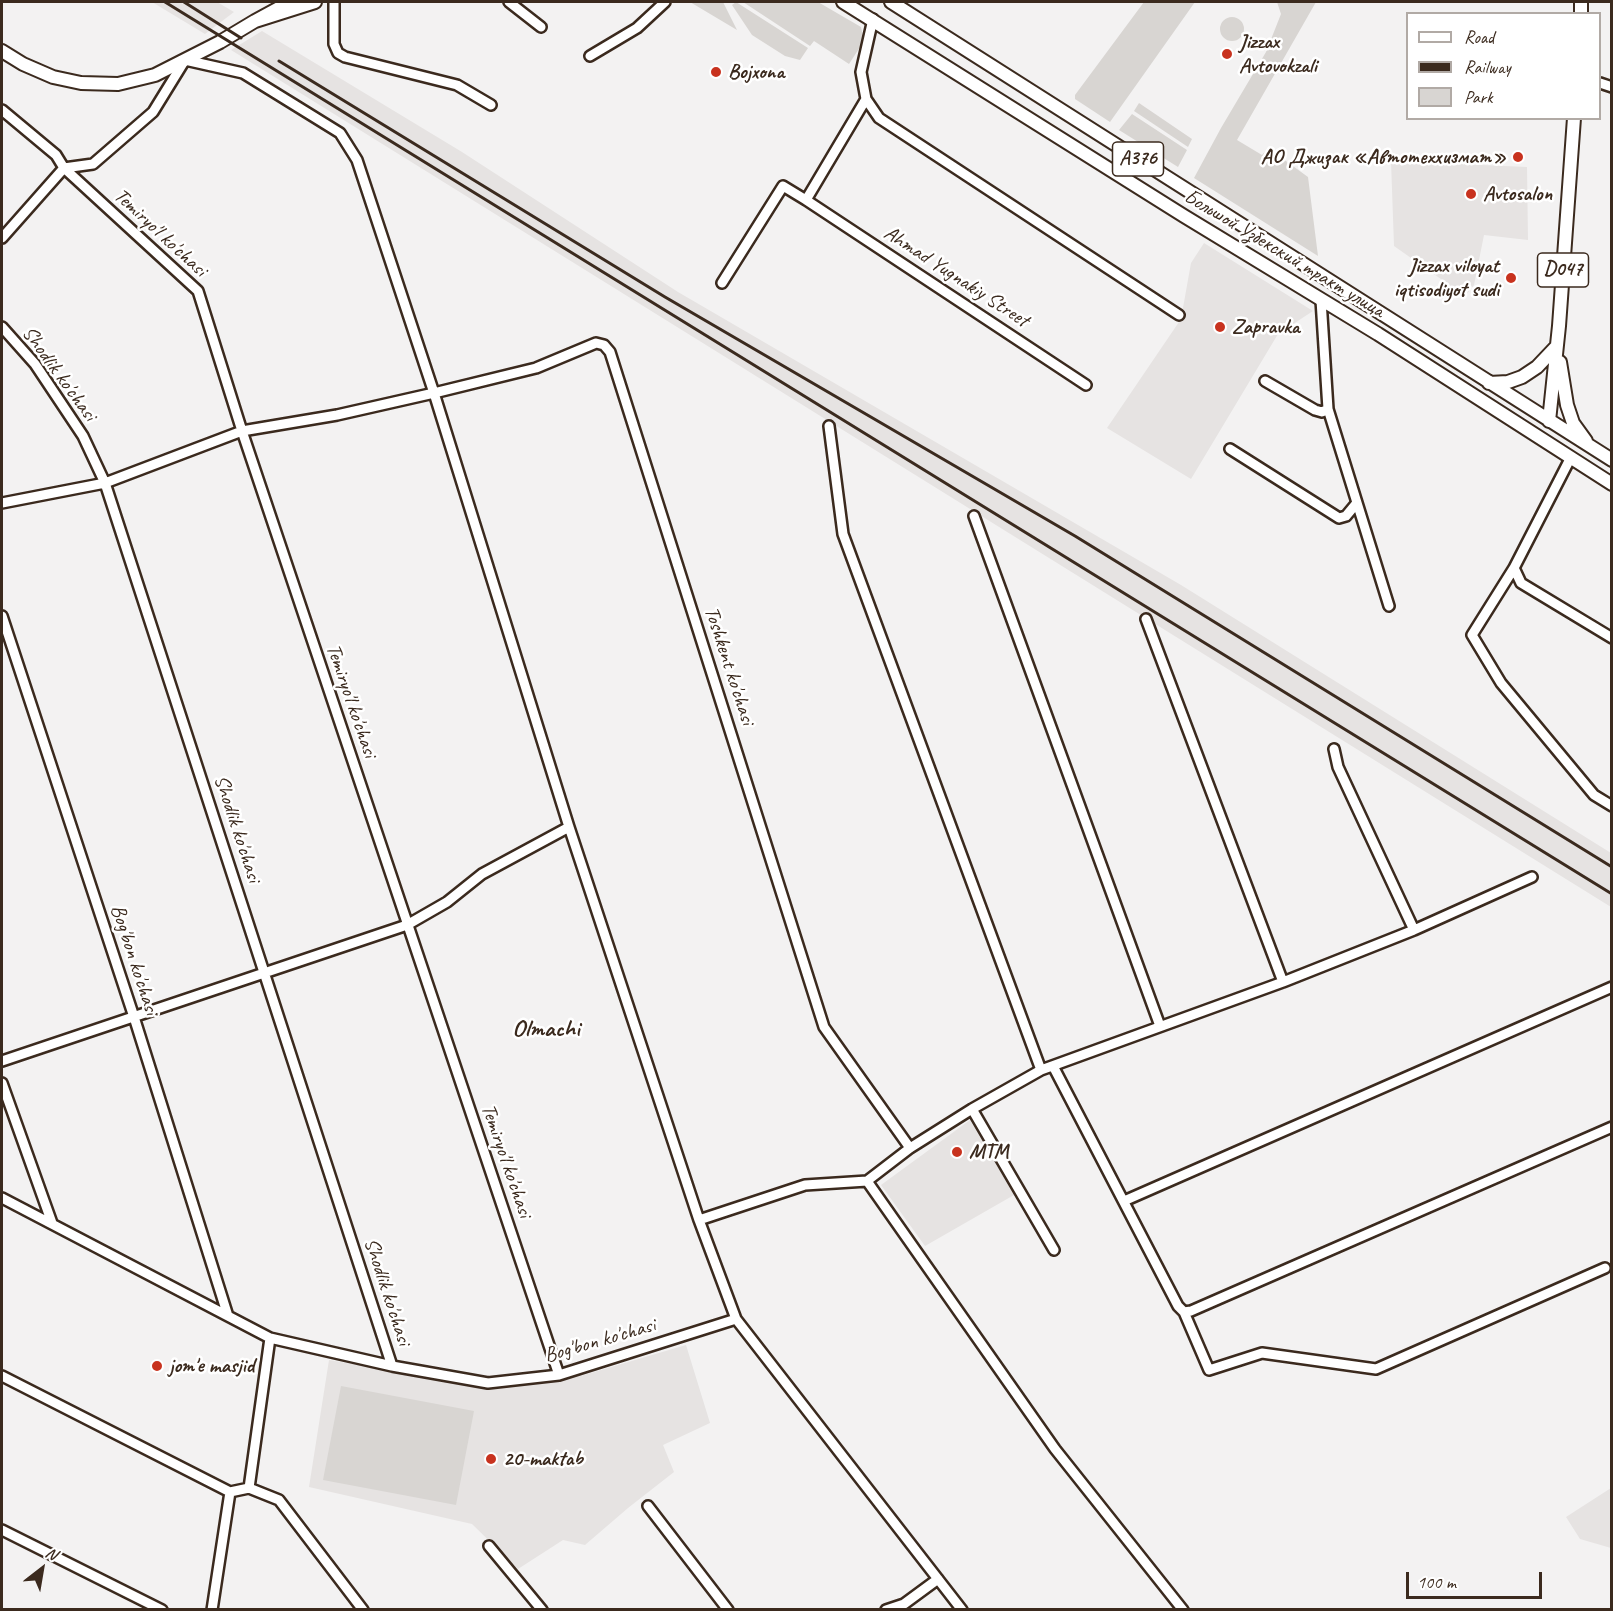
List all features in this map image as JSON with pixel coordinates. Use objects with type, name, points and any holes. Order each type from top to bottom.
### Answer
[{"type":"main road","points":[[2,51],[23,64],[53,77],[81,83],[118,84],[155,75],[290,2]]},
{"type":"main road","points":[[255,21],[315,2]]},
{"type":"main road","name":"Большой Узбекский тракт улица","points":[[843,2],[1184,216],[1378,334],[1611,484]]},
{"type":"main road","name":"Большой Узбекский тракт улица","points":[[891,2],[1611,460]]},
{"type":"main road","name":"D047","points":[[1550,421],[1574,120]]},
{"type":"main road","points":[[1489,383],[1508,382],[1522,377],[1537,367],[1557,342]]},
{"type":"main road","name":"D047","points":[[1557,342],[1567,405],[1573,423],[1590,447]]},
{"type":"street","points":[[333,2],[334,44],[338,53],[345,57],[457,85],[490,105]]},
{"type":"street","points":[[509,2],[541,27]]},
{"type":"street","points":[[590,56],[637,28],[665,2]]},
{"type":"street","points":[[873,19],[861,72],[866,99],[879,118],[1179,315]]},
{"type":"street","points":[[2,238],[64,168],[93,164],[153,112],[185,60],[243,73],[340,134],[357,160],[434,393],[569,827],[699,1220],[736,1319],[962,1610]]},
{"type":"street","points":[[806,200],[866,99]]},
{"type":"street","name":"Temiryo'l ko'chasi","points":[[2,110],[56,155],[64,168],[198,291],[242,431],[559,1375]]},
{"type":"street","name":"Ahmad Yugnakiy Street","points":[[722,283],[783,186],[1086,385]]},
{"type":"street","points":[[1321,300],[1328,409],[1389,606]]},
{"type":"street","name":"Shodlik ko'chasi","points":[[2,327],[35,364],[83,436],[105,483],[392,1366]]},
{"type":"street","name":"Toshkent ko'chasi","points":[[434,393],[536,368],[596,343],[604,345],[610,352],[824,1027],[910,1148]]},
{"type":"street","points":[[1264,381],[1315,410],[1322,412],[1328,409]]},
{"type":"street","points":[[2,503],[105,483],[242,431],[337,415],[434,393]]},
{"type":"street","points":[[829,426],[843,534],[1041,1070]]},
{"type":"street","points":[[1230,449],[1339,518],[1346,516],[1356,504]]},
{"type":"street","points":[[1570,459],[1514,567],[1472,635],[1501,683],[1594,795],[1611,806]]},
{"type":"street","points":[[974,516],[1160,1026]]},
{"type":"street","points":[[1514,567],[1521,582],[1611,638]]},
{"type":"street","name":"Bog'bon ko'chasi","points":[[2,616],[134,1017],[228,1316]]},
{"type":"street","points":[[1146,619],[1283,982]]},
{"type":"street","points":[[1334,749],[1338,767],[1414,930]]},
{"type":"street","points":[[2,1060],[407,925],[447,902],[482,874],[569,827]]},
{"type":"street","points":[[699,1220],[805,1185],[867,1181],[910,1148],[1041,1070],[1283,982],[1414,930],[1532,877]]},
{"type":"street","points":[[1124,1201],[1611,987]]},
{"type":"street","points":[[1053,1066],[1178,1306],[1184,1312],[1209,1370],[1262,1353],[1376,1369],[1605,1268]]},
{"type":"street","points":[[2,1083],[52,1223]]},
{"type":"street","points":[[972,1109],[1054,1250]]},
{"type":"street","points":[[1184,1312],[1191,1311],[1611,1126]]},
{"type":"street","points":[[867,1181],[1055,1449],[1183,1610]]},
{"type":"street","name":"Bog'bon ko'chasi","points":[[2,1198],[270,1338],[392,1366],[488,1383],[559,1375],[736,1319]]},
{"type":"street","points":[[249,1488],[270,1338]]},
{"type":"street","points":[[2,1376],[230,1492],[249,1488],[279,1500],[363,1610]]},
{"type":"street","points":[[212,1610],[230,1492]]},
{"type":"street","points":[[648,1506],[728,1610]]},
{"type":"street","points":[[2,1530],[162,1610]]},
{"type":"street","points":[[489,1546],[542,1610]]},
{"type":"street","points":[[886,1610],[904,1604],[938,1579]]},
{"type":"shaded area","points":[[152,2],[217,2],[234,12],[205,34]]},
{"type":"shaded area","points":[[262,31],[462,152],[678,292],[1181,585],[1611,853],[1611,907],[231,50]]},
{"type":"shaded area","points":[[1391,161],[1527,167],[1528,240],[1484,235],[1474,285],[1465,296],[1394,246]]},
{"type":"shaded area","points":[[1204,243],[1313,311],[1278,334],[1191,479],[1107,428],[1181,319],[1191,263]]},
{"type":"shaded area","name":"MTM","points":[[970,1120],[1014,1195],[925,1246],[881,1185]]},
{"type":"shaded area","name":"20-maktab","points":[[686,1345],[710,1423],[663,1445],[674,1472],[585,1545],[563,1540],[518,1569],[472,1524],[309,1487],[329,1360],[493,1388],[584,1375]]},
{"type":"shaded area","points":[[1611,1488],[1611,1548],[1580,1539],[1566,1517]]},
{"type":"green space","points":[[690,2],[723,2],[737,30]]},
{"type":"green space","points":[[736,2],[808,48],[800,60],[785,56],[752,35],[732,5]]},
{"type":"green space","points":[[743,2],[818,2],[861,27],[864,41],[849,64],[814,41],[810,46]]},
{"type":"green space","points":[[1144,2],[1195,2],[1110,122],[1075,99],[1075,95]]},
{"type":"green space","points":[[1277,2],[1316,2],[1237,140],[1262,155],[1268,148],[1308,177],[1318,256],[1194,178],[1266,52],[1281,14]]},
{"type":"green space","points":[[1232,17],[1237,18],[1243,24],[1243,34],[1237,40],[1232,41],[1227,40],[1221,34],[1220,29],[1221,24],[1227,18]]},
{"type":"green space","points":[[1139,103],[1192,139],[1188,147],[1134,111]]},
{"type":"green space","points":[[1132,114],[1187,150],[1178,167],[1119,130]]},
{"type":"green space","points":[[341,1386],[474,1411],[456,1505],[323,1480]]},
{"type":"railway","points":[[165,2],[1612,894]]},
{"type":"railway","points":[[184,2],[241,38]]},
{"type":"railway","points":[[279,61],[665,297],[1075,536],[1612,867]]},
{"type":"place","name":"Jizzax Avtovokzali","points":[[1227,54]]},
{"type":"place","name":"Bojxona","points":[[716,72]]},
{"type":"place","name":"АО Джизак «Автотеххизмат»","points":[[1518,157]]},
{"type":"place","name":"Avtosalon","points":[[1471,194]]},
{"type":"place","name":"Jizzax viloyat iqtisodiyot sudi","points":[[1511,278]]},
{"type":"place","name":"Zapravka","points":[[1220,327]]},
{"type":"place","name":"MTM","points":[[957,1152]]},
{"type":"place","name":"jom'e masjid","points":[[157,1366]]},
{"type":"place","name":"20-maktab","points":[[491,1459]]},
{"type":"district","name":"Olmachi","points":[[546,1030]]}]
